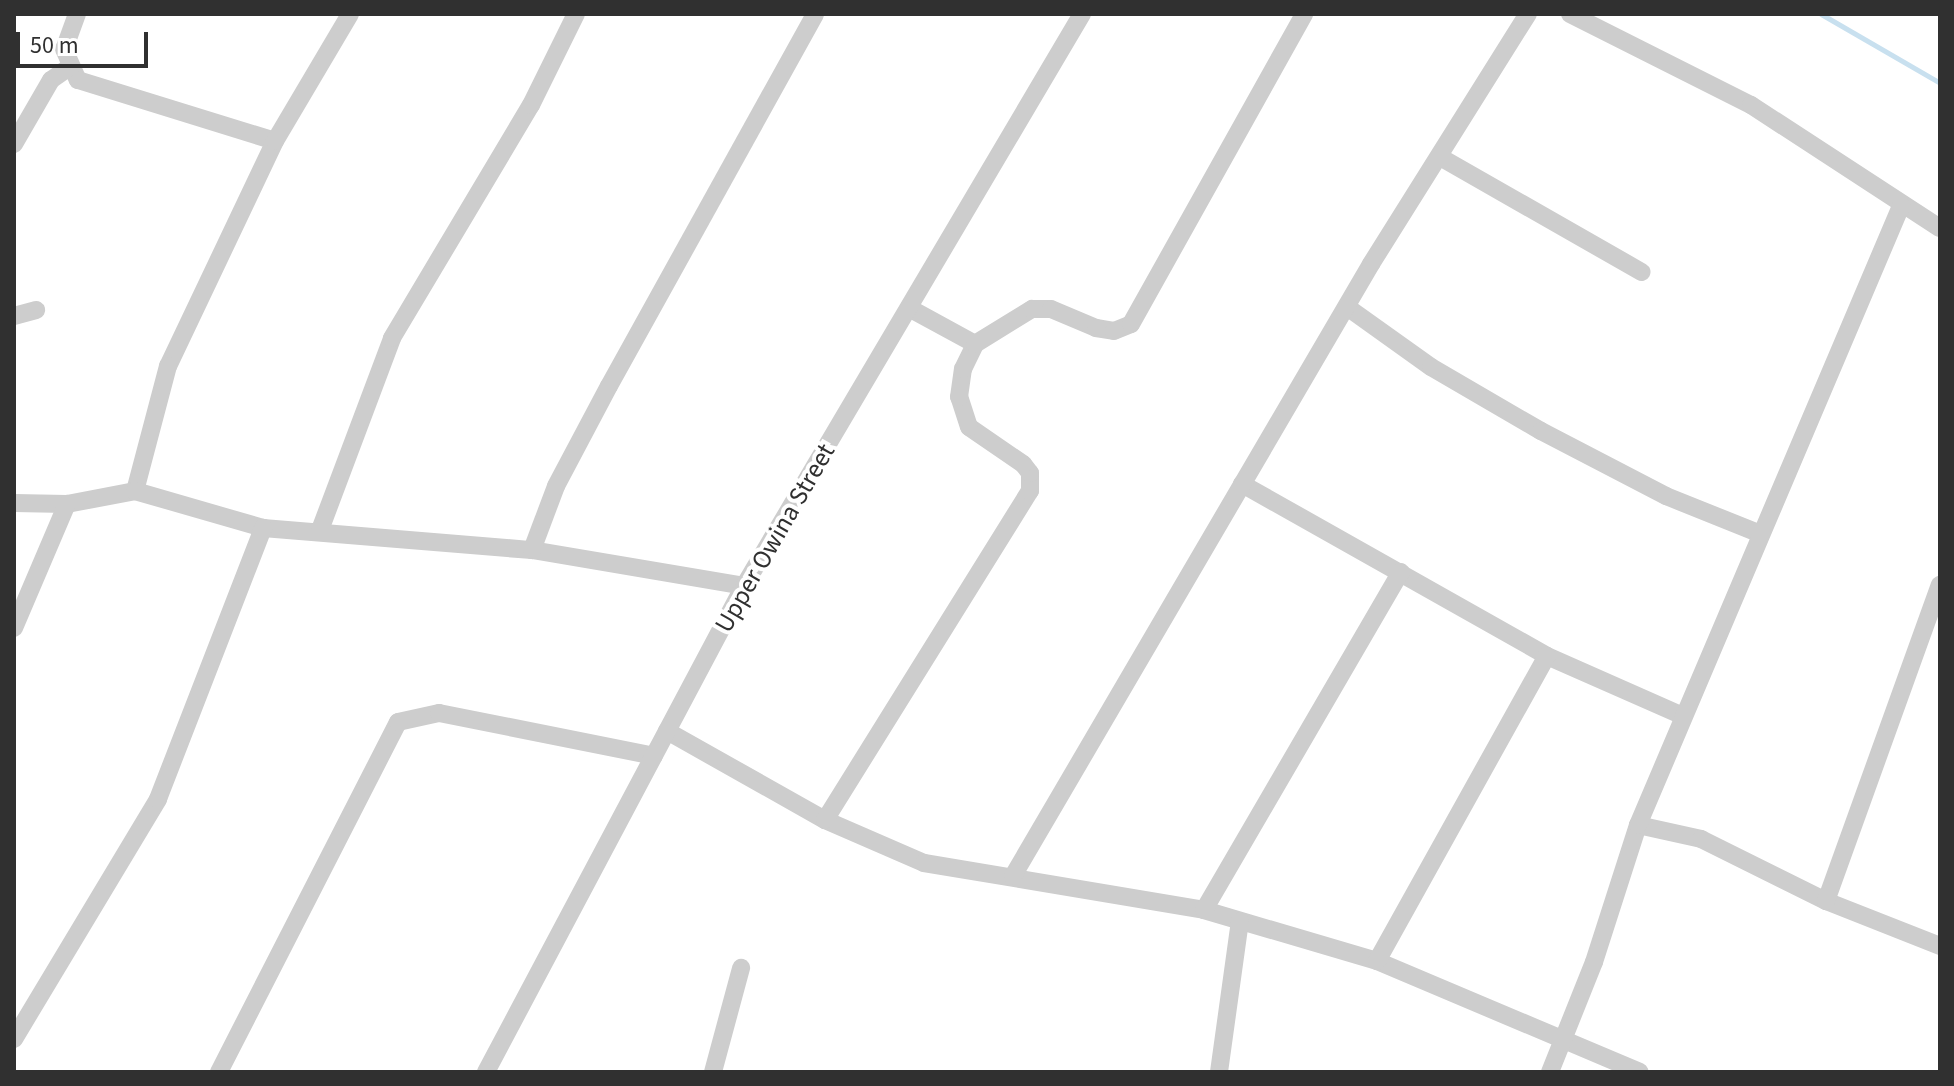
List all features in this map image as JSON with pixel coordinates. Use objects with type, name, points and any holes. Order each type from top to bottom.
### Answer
[{"type":"street","points":[[77,14],[64,49],[68,68],[78,80],[275,141]]},
{"type":"street","points":[[135,491],[168,366],[275,141],[350,14]]},
{"type":"street","points":[[320,530],[392,338],[531,105],[576,14]]},
{"type":"street","points":[[532,550],[583,436],[815,14]]},
{"type":"street","name":"Upper Owina Street","points":[[486,1072],[744,586],[1082,14]]},
{"type":"street","points":[[825,820],[1030,491],[1030,473],[1023,464],[969,427],[959,397],[963,369],[975,344],[1032,309],[1051,309],[1096,328],[1114,331],[1131,324],[1304,14]]},
{"type":"street","points":[[1013,876],[1347,307],[1528,14]]},
{"type":"street","points":[[1570,14],[1751,105],[1901,206],[1940,228]]},
{"type":"street","points":[[14,144],[51,80],[68,68]]},
{"type":"street","points":[[1440,157],[1642,272]]},
{"type":"street","points":[[1550,1072],[1594,962],[1638,825],[1758,533],[1901,206]]},
{"type":"street","points":[[1347,307],[1431,367],[1541,431],[1666,496],[1758,533]]},
{"type":"street","points":[[909,308],[975,344]]},
{"type":"street","points":[[14,316],[36,310]]},
{"type":"street","points":[[1242,484],[1547,656],[1683,716]]},
{"type":"street","points":[[14,503],[67,504],[135,491],[263,528],[320,530],[532,550],[744,586]]},
{"type":"street","points":[[14,628],[67,504]]},
{"type":"street","points":[[14,1039],[158,799],[263,528]]},
{"type":"street","points":[[1204,910],[1401,572]]},
{"type":"street","points":[[1826,901],[1940,585]]},
{"type":"street","points":[[1377,961],[1547,656]]},
{"type":"street","points":[[219,1072],[398,722],[439,713],[654,756]]},
{"type":"street","points":[[667,731],[825,820],[924,863],[1204,910],[1377,961],[1640,1072]]},
{"type":"street","points":[[1638,825],[1701,839],[1826,901],[1940,946]]},
{"type":"street","points":[[1219,1072],[1240,921]]},
{"type":"street","points":[[713,1072],[741,968]]},
{"type":"waterway","points":[[1821,14],[1940,83]]}]
